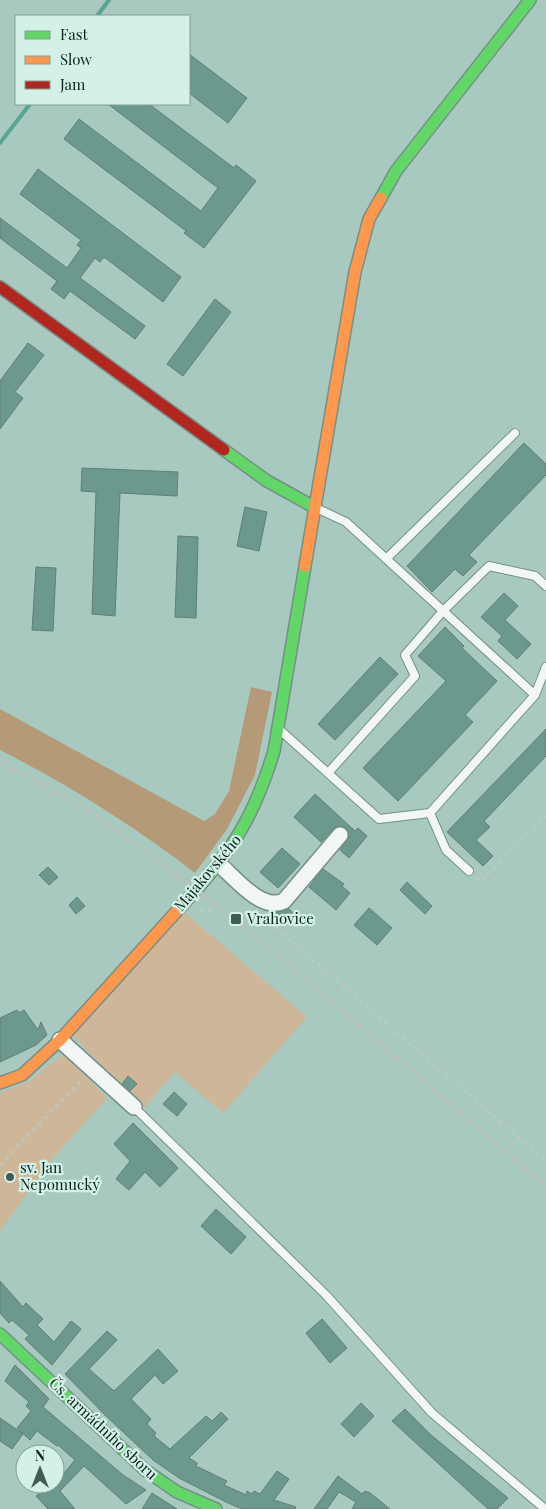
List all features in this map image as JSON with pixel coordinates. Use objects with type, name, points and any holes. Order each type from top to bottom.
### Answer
[{"type":"street","name":"Majakovského","points":[[0,1083],[22,1075],[60,1040],[219,864],[245,828],[254,810],[274,751],[355,272],[369,219],[387,186],[412,148],[530,0]]},
{"type":"street","points":[[0,287],[267,481],[314,507]]},
{"type":"street","points":[[219,864],[263,902],[274,904],[284,902],[340,835]]},
{"type":"street","points":[[60,1040],[134,1107]]},
{"type":"street","name":"Čs. armádního sboru","points":[[0,1334],[145,1470],[177,1492],[216,1509]]},
{"type":"lane","points":[[386,558],[515,434]]},
{"type":"lane","points":[[314,507],[346,522],[534,695]]},
{"type":"lane","points":[[328,773],[415,676],[405,655],[444,611],[489,566],[535,576],[546,586]]},
{"type":"lane","points":[[278,728],[379,820],[430,813],[534,695],[546,667]]},
{"type":"lane","points":[[430,813],[446,850],[469,872]]},
{"type":"lane","points":[[134,1107],[326,1295],[432,1413],[545,1509]]},
{"type":"path","points":[[469,872],[480,882],[546,816]]},
{"type":"path","points":[[263,902],[263,911],[277,929],[546,1161]]},
{"type":"path","points":[[0,1165],[92,1069]]},
{"type":"shaded area","points":[[251,687],[272,692],[255,775],[227,829],[195,873],[100,807],[51,777],[0,750],[0,709],[204,821],[215,814],[229,791]]},
{"type":"shaded area","points":[[185,913],[307,1017],[223,1113],[175,1072],[145,1107],[120,1086],[73,1035]]},
{"type":"shaded area","points":[[60,1056],[67,1057],[107,1098],[53,1158],[0,1231],[0,1093],[29,1082]]},
{"type":"building","points":[[190,55],[247,98],[228,123],[190,94]]},
{"type":"building","points":[[109,105],[150,105],[234,168],[236,165],[256,181],[204,248],[184,233],[186,231],[64,139],[79,119],[201,211],[218,188]]},
{"type":"building","points":[[38,169],[181,277],[163,302],[104,257],[100,262],[95,258],[80,278],[145,326],[135,339],[70,291],[64,299],[51,289],[57,281],[0,238],[0,218],[67,268],[81,248],[77,245],[81,240],[20,194]]},
{"type":"building","points":[[215,299],[231,312],[183,376],[167,364]]},
{"type":"building","points":[[28,343],[44,355],[15,392],[23,398],[0,429],[0,381]]},
{"type":"building","points":[[524,443],[546,464],[546,475],[469,555],[477,562],[463,576],[455,569],[432,592],[407,566]]},
{"type":"building","points":[[82,468],[178,472],[177,496],[120,493],[115,616],[92,614],[96,492],[81,491]]},
{"type":"building","points":[[245,507],[267,512],[259,551],[237,546]]},
{"type":"building","points":[[178,536],[198,537],[196,618],[175,617]]},
{"type":"building","points":[[36,567],[56,568],[53,631],[32,630]]},
{"type":"building","points":[[504,593],[518,606],[505,620],[531,644],[517,659],[498,641],[502,636],[481,617]]},
{"type":"building","points":[[445,627],[464,646],[462,648],[497,681],[465,715],[473,722],[398,801],[363,768],[446,681],[418,656]]},
{"type":"building","points":[[380,657],[398,674],[335,740],[318,724]]},
{"type":"building","points":[[546,729],[546,756],[484,821],[490,827],[476,840],[493,856],[483,866],[447,832]]},
{"type":"building","points":[[315,794],[355,831],[358,828],[367,836],[349,858],[340,850],[349,837],[346,828],[336,826],[321,842],[294,817]]},
{"type":"building","points":[[282,848],[300,864],[278,888],[260,872]]},
{"type":"building","points":[[48,867],[58,877],[49,885],[39,875]]},
{"type":"building","points":[[323,869],[344,884],[342,886],[350,893],[336,910],[309,887]]},
{"type":"building","points":[[407,882],[432,906],[425,914],[400,890]]},
{"type":"building","points":[[77,897],[85,906],[76,914],[69,905]]},
{"type":"building","points":[[369,908],[392,928],[377,945],[354,925]]},
{"type":"building","points":[[289,909],[293,913],[282,926],[272,918],[277,912]]},
{"type":"building","points":[[17,1010],[19,1013],[24,1010],[38,1030],[41,1022],[47,1035],[36,1045],[0,1062],[0,1018]]},
{"type":"building","points":[[128,1076],[137,1084],[130,1091],[122,1084]]},
{"type":"building","points":[[174,1092],[187,1104],[177,1116],[163,1104]]},
{"type":"building","points":[[133,1123],[178,1168],[160,1187],[145,1172],[129,1190],[116,1179],[130,1161],[114,1144]]},
{"type":"building","points":[[216,1209],[246,1237],[231,1254],[201,1226]]},
{"type":"building","points":[[0,1281],[23,1307],[26,1303],[43,1319],[37,1325],[54,1342],[71,1321],[81,1329],[52,1365],[25,1339],[29,1335],[12,1320],[9,1323],[0,1313]]},
{"type":"building","points":[[322,1319],[347,1348],[330,1363],[306,1333]]},
{"type":"building","points":[[107,1331],[117,1340],[89,1369],[114,1391],[158,1349],[178,1371],[163,1384],[155,1375],[131,1399],[151,1419],[147,1424],[156,1433],[154,1436],[170,1449],[206,1416],[212,1421],[221,1412],[228,1419],[189,1458],[197,1463],[196,1466],[227,1481],[224,1485],[246,1495],[247,1491],[252,1494],[254,1491],[260,1494],[277,1471],[289,1479],[274,1500],[296,1507],[295,1509],[242,1509],[226,1502],[179,1478],[153,1460],[106,1416],[65,1374]]},
{"type":"building","points":[[15,1365],[49,1399],[43,1407],[123,1475],[146,1490],[126,1504],[84,1466],[65,1486],[65,1472],[75,1460],[65,1451],[65,1444],[54,1444],[37,1431],[30,1440],[17,1428],[31,1411],[26,1406],[29,1402],[5,1381]]},
{"type":"building","points":[[361,1403],[374,1416],[354,1437],[341,1424]]},
{"type":"building","points":[[405,1409],[431,1435],[508,1498],[497,1509],[488,1509],[392,1421]]},
{"type":"building","points":[[0,1418],[23,1434],[12,1449],[0,1441]]},
{"type":"building","points":[[338,1476],[362,1494],[365,1491],[370,1493],[390,1509],[352,1509],[356,1502],[339,1492],[327,1509],[314,1509]]},
{"type":"building","points":[[152,1493],[177,1509],[142,1509]]},
{"type":"building","points":[[39,1494],[62,1494],[75,1509],[48,1509],[36,1496]]},
{"type":"waterway","points":[[98,15],[109,0]]},
{"type":"waterway","points":[[0,143],[29,105]]},
{"type":"railway","points":[[0,762],[45,786],[88,813],[171,870],[211,901],[328,998],[546,1187]]},
{"type":"traffic: fast","points":[[381,198],[396,171],[530,0]]},
{"type":"traffic: fast","points":[[224,450],[267,481],[314,507]]},
{"type":"traffic: fast","points":[[196,890],[223,857],[244,825],[267,772],[274,751],[305,566]]},
{"type":"traffic: fast","points":[[0,1334],[145,1470],[177,1492],[216,1509]]},
{"type":"traffic: slow","points":[[305,566],[355,272],[369,219],[381,198]]},
{"type":"traffic: slow","points":[[0,1083],[22,1075],[60,1040],[196,890]]},
{"type":"traffic: jam","points":[[0,287],[224,450]]},
{"type":"place","name":"Vrahovice","points":[[236,919]]},
{"type":"place","name":"sv. Jan Nepomucký","points":[[10,1177]]}]
